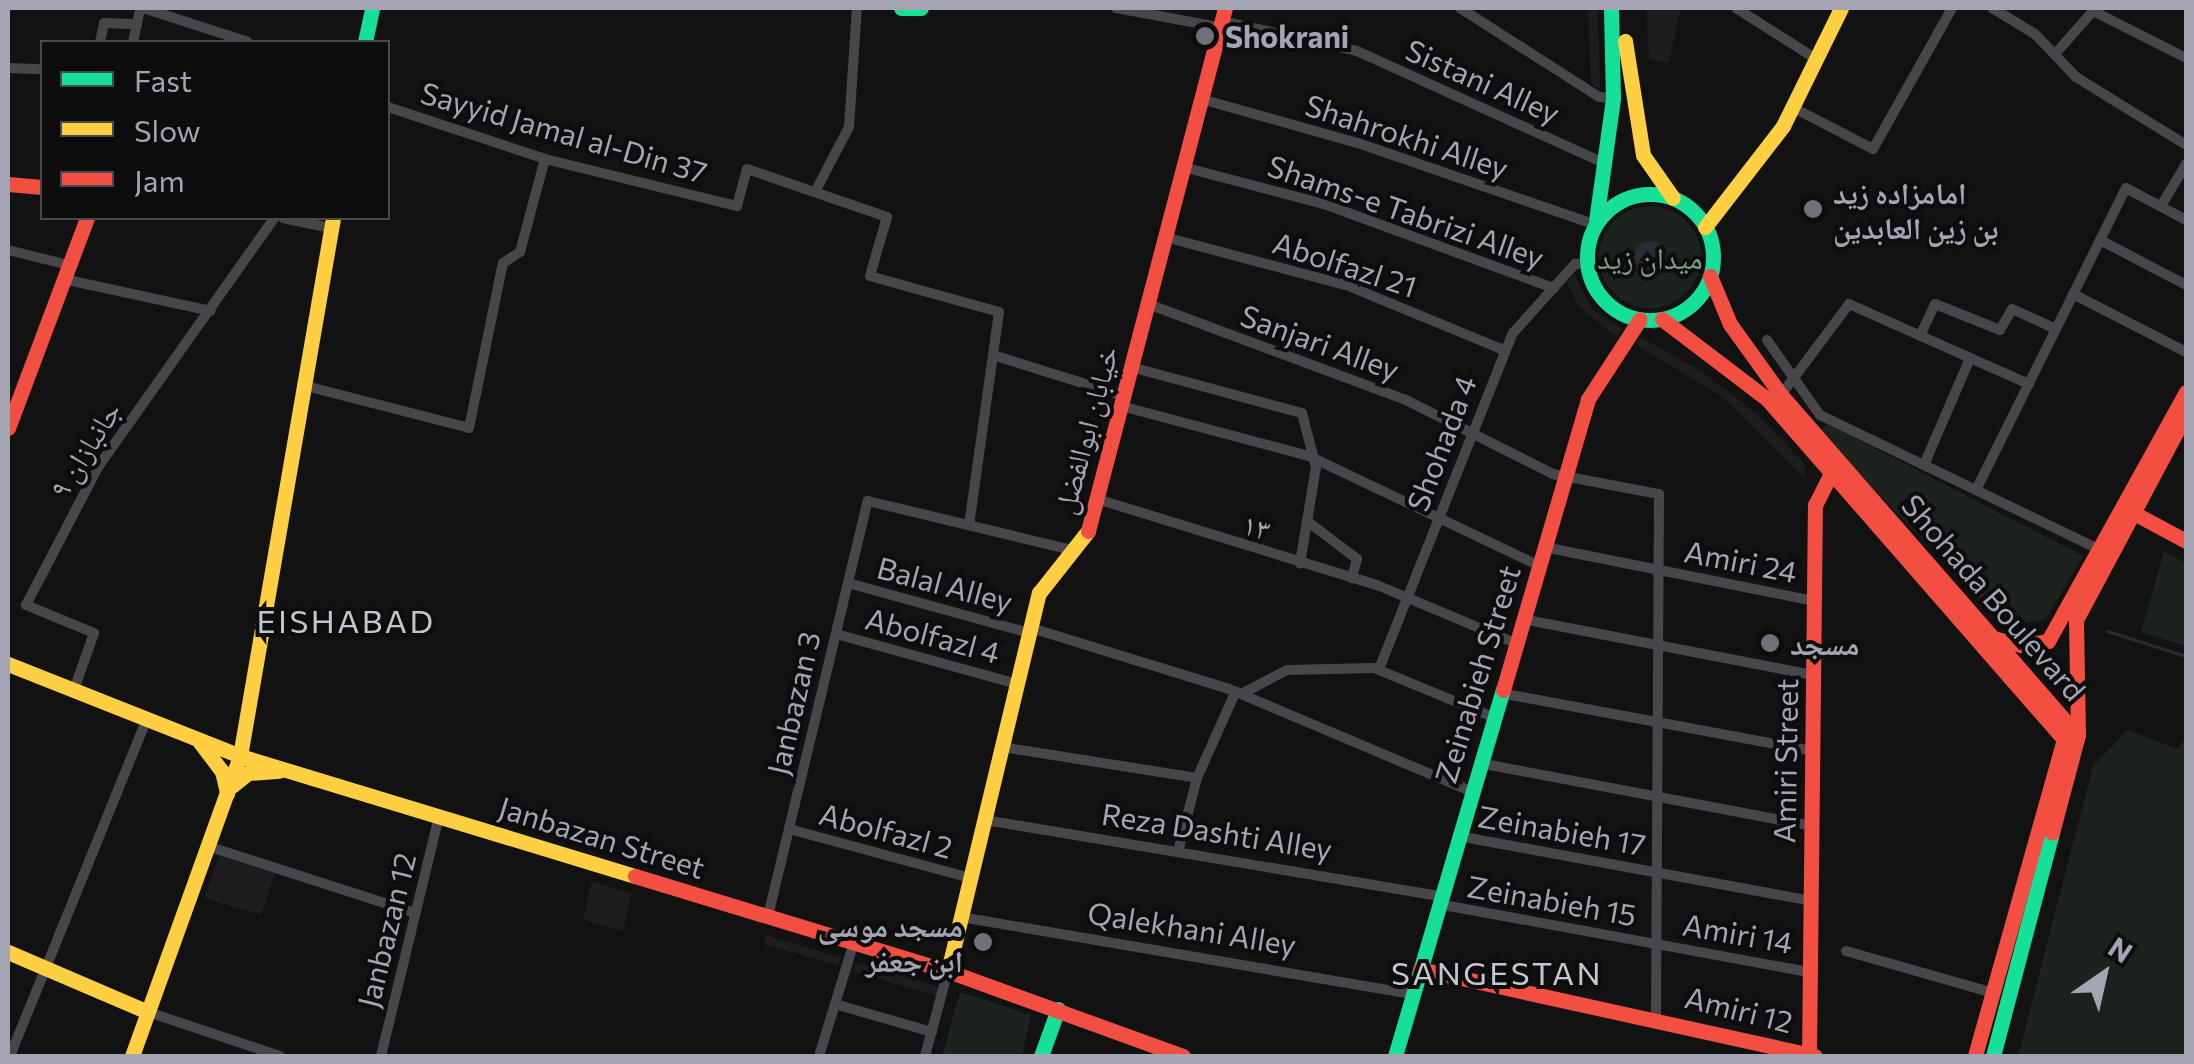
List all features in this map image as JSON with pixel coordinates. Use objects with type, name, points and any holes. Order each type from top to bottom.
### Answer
[{"type":"main road","points":[[365,40],[372,8]]},
{"type":"main road","points":[[900,8],[921,8]]},
{"type":"main road","points":[[1611,8],[1614,98],[1587,263],[1604,301],[1640,319],[1662,319],[1695,302],[1710,276],[1705,227],[1792,107],[1841,8]]},
{"type":"main road","points":[[1623,8],[1635,124],[1643,154],[1673,198],[1705,227]]},
{"type":"main road","name":"خیابان ابوالفضل","points":[[948,971],[1039,593],[1090,528],[1222,18]]},
{"type":"main road","points":[[8,184],[40,187]]},
{"type":"main road","points":[[1596,225],[1630,197],[1673,198]]},
{"type":"main road","points":[[8,428],[86,220]]},
{"type":"main road","points":[[132,1056],[240,756],[300,385],[332,223]]},
{"type":"main road","name":"Shohada Boulevard","points":[[1710,276],[1730,324],[1782,395],[1815,422],[1915,558],[2064,739],[1976,1056]]},
{"type":"main road","name":"Zeinabieh Street","points":[[1396,1056],[1588,398],[1640,319]]},
{"type":"main road","name":"Shohada Boulevard","points":[[1662,319],[1767,399],[1831,472],[1993,638],[2078,735],[1993,1056]]},
{"type":"main road","points":[[1993,638],[2022,645],[2048,641],[2072,618],[2186,392]]},
{"type":"main road","points":[[2078,735],[2072,618],[2102,550],[2186,414]]},
{"type":"main road","name":"Amiri Street","points":[[1811,1056],[1815,505],[1821,482],[1831,472]]},
{"type":"main road","points":[[2129,510],[2186,541]]},
{"type":"main road","name":"Janbazan Street","points":[[8,664],[240,756],[948,971],[1182,1056]]},
{"type":"main road","points":[[197,738],[222,770],[228,794]]},
{"type":"main road","points":[[228,794],[248,773],[288,770]]},
{"type":"main road","points":[[8,952],[148,1012]]},
{"type":"main road","name":"Amiri 12","points":[[1420,969],[1656,1016],[1811,1056]]},
{"type":"main road","points":[[1042,1056],[1058,1009]]},
{"type":"street","points":[[133,40],[142,8],[242,40]]},
{"type":"street","points":[[857,8],[849,127],[815,192],[887,217],[870,276],[999,312],[968,526],[1072,550]]},
{"type":"street","name":"Sistani Alley","points":[[1116,8],[1222,18],[1358,51],[1605,164]]},
{"type":"street","points":[[1460,8],[1600,97],[1614,98]]},
{"type":"street","points":[[1736,8],[1816,59]]},
{"type":"street","points":[[1792,107],[1873,148],[1952,8]]},
{"type":"street","points":[[1992,8],[2056,53],[2076,77],[2186,145]]},
{"type":"street","points":[[2056,53],[2093,11],[2186,58]]},
{"type":"street","points":[[100,40],[104,22],[137,24]]},
{"type":"street","points":[[8,68],[40,69]]},
{"type":"street","name":"Shahrokhi Alley","points":[[1201,99],[1358,143],[1596,225]]},
{"type":"street","name":"Sayyid Jamal al-Din 37","points":[[390,108],[546,159],[737,206],[747,169],[815,192]]},
{"type":"street","points":[[300,385],[469,428],[503,263],[520,252],[546,159]]},
{"type":"street","points":[[2160,206],[2186,164]]},
{"type":"street","name":"Shams-e Tabrizi Alley","points":[[1183,167],[1324,204],[1554,288]]},
{"type":"street","points":[[1976,490],[2126,188],[2186,220]]},
{"type":"street","name":"جانبازان ۹","points":[[74,690],[94,633],[26,605],[98,467],[273,220]]},
{"type":"street","points":[[303,220],[332,223]]},
{"type":"street","name":"Abolfazl 21","points":[[1165,237],[1346,285],[1504,350]]},
{"type":"street","points":[[2100,240],[2186,285]]},
{"type":"street","points":[[8,250],[66,272],[210,311]]},
{"type":"street","name":"Shohada 4","points":[[1379,669],[1504,350],[1575,264],[1587,263]]},
{"type":"street","points":[[2074,294],[2186,352]]},
{"type":"street","name":"Sanjari Alley","points":[[1148,304],[1473,431],[1565,474],[1659,494],[1659,570]]},
{"type":"street","points":[[1782,395],[1850,304],[2029,384]]},
{"type":"street","points":[[1920,336],[1935,304],[2000,330],[2012,309],[2056,329]]},
{"type":"street","points":[[1767,340],[1794,378],[1815,422],[1924,465],[2102,550]]},
{"type":"street","points":[[993,356],[1122,401],[1314,459],[1538,565]]},
{"type":"street","points":[[1924,465],[1970,358]]},
{"type":"street","points":[[1131,368],[1302,412],[1314,459],[1300,564]]},
{"type":"street","name":"۱۳","points":[[1097,500],[1408,597],[1515,643]]},
{"type":"street","name":"Janbazan 3","points":[[768,916],[868,501],[968,526]]},
{"type":"street","points":[[1308,521],[1357,559],[1352,578]]},
{"type":"street","name":"Amiri 24","points":[[1544,547],[1814,601]]},
{"type":"street","points":[[1656,1016],[1659,570]]},
{"type":"street","name":"Balal Alley","points":[[848,583],[1030,630],[1238,693],[1471,790]]},
{"type":"street","points":[[1522,619],[1813,675]]},
{"type":"street","name":"Abolfazl 4","points":[[836,634],[1017,684]]},
{"type":"street","points":[[1179,848],[1198,778],[1238,693],[1288,670],[1379,669],[1493,717]]},
{"type":"street","points":[[1500,693],[1812,750]]},
{"type":"street","points":[[13,1056],[147,719]]},
{"type":"street","points":[[1002,747],[1198,778]]},
{"type":"street","points":[[1479,763],[1812,826]]},
{"type":"street","name":"Janbazan 12","points":[[381,1056],[439,816]]},
{"type":"street","name":"Reza Dashti Alley","points":[[985,820],[1179,848],[1440,900]]},
{"type":"street","name":"Abolfazl 2","points":[[789,829],[971,878]]},
{"type":"street","name":"Zeinabieh 17","points":[[1458,836],[1811,901]]},
{"type":"street","points":[[208,846],[416,913]]},
{"type":"street","name":"Zeinabieh 15","points":[[1440,900],[1656,944]]},
{"type":"street","name":"Qalekhani Alley","points":[[962,917],[1413,994]]},
{"type":"street","points":[[819,1056],[854,942]]},
{"type":"street","name":"Amiri 14","points":[[1656,944],[1810,972]]},
{"type":"street","points":[[1846,951],[1993,993]]},
{"type":"street","points":[[925,1056],[948,971]]},
{"type":"street","points":[[835,1004],[932,1032]]},
{"type":"street","points":[[148,1012],[280,1056]]},
{"type":"shaded area","points":[[1588,8],[1598,8],[1600,90],[1591,84]]},
{"type":"shaded area","points":[[1646,8],[1681,8],[1669,63],[1649,59]]},
{"type":"shaded area","points":[[1650,241],[1662,245],[1666,257],[1662,269],[1650,273],[1638,269],[1634,257],[1638,245]]},
{"type":"shaded area","points":[[1574,274],[1592,309],[1623,329],[1617,337],[1579,307],[1567,282]]},
{"type":"shaded area","points":[[1640,337],[1701,371],[1758,415],[1805,464],[1804,478],[1725,399],[1635,344]]},
{"type":"shaded area","points":[[219,856],[275,873],[261,915],[204,898]]},
{"type":"shaded area","points":[[591,881],[632,894],[623,931],[583,920]]},
{"type":"shaded area","points":[[766,935],[841,958],[838,966],[764,944]]},
{"type":"shaded area","points":[[856,962],[939,987],[936,996],[853,971]]},
{"type":"green space","name":"میدان زید","points":[[1650,206],[1670,210],[1686,221],[1697,237],[1701,257],[1697,277],[1686,293],[1670,304],[1650,308],[1630,304],[1614,293],[1603,277],[1599,257],[1603,237],[1614,221],[1630,210]]},
{"type":"green space","points":[[1828,424],[2083,556],[2046,619],[2017,625],[1991,612],[1819,431]]},
{"type":"green space","points":[[2164,552],[2186,563],[2186,646],[2141,632]]},
{"type":"green space","points":[[2128,730],[2177,749],[2186,738],[2186,1056],[2018,1056],[2093,766]]},
{"type":"green space","points":[[960,992],[1031,1015],[1022,1056],[942,1056]]},
{"type":"waterway","points":[[2108,631],[2186,656]]},
{"type":"traffic: fast","points":[[365,40],[372,8]]},
{"type":"traffic: fast","points":[[901,8],[921,8]]},
{"type":"traffic: fast","points":[[1596,221],[1613,98],[1611,8]]},
{"type":"traffic: fast","points":[[1650,194],[1674,199],[1695,212],[1708,233],[1713,257],[1708,281],[1695,302],[1674,315],[1650,320],[1626,315],[1605,302],[1592,281],[1587,257],[1592,233],[1605,212],[1626,199],[1650,194]]},
{"type":"traffic: fast","points":[[1395,1056],[1503,690]]},
{"type":"traffic: fast","points":[[1993,1056],[2052,833]]},
{"type":"traffic: fast","points":[[1041,1056],[1058,1009]]},
{"type":"traffic: slow","points":[[1705,227],[1783,126],[1841,8]]},
{"type":"traffic: slow","points":[[1625,41],[1643,155],[1673,198]]},
{"type":"traffic: slow","points":[[132,1056],[240,756],[333,220]]},
{"type":"traffic: slow","points":[[948,971],[1039,593],[1088,531]]},
{"type":"traffic: slow","points":[[8,664],[240,756],[635,876]]},
{"type":"traffic: slow","points":[[199,741],[222,771],[227,793]]},
{"type":"traffic: slow","points":[[232,786],[248,773],[279,771]]},
{"type":"traffic: slow","points":[[8,952],[148,1012]]},
{"type":"traffic: jam","points":[[1088,531],[1225,8]]},
{"type":"traffic: jam","points":[[8,184],[40,187]]},
{"type":"traffic: jam","points":[[8,428],[86,220]]},
{"type":"traffic: jam","points":[[1710,276],[1730,324],[1781,395],[2078,735],[2052,833]]},
{"type":"traffic: jam","points":[[1503,690],[1588,399],[1640,319]]},
{"type":"traffic: jam","points":[[1662,319],[1767,399],[2064,739],[1975,1056]]},
{"type":"traffic: jam","points":[[1993,638],[2021,645],[2048,641],[2186,392]]},
{"type":"traffic: jam","points":[[2078,735],[2076,620],[2186,414]]},
{"type":"traffic: jam","points":[[1809,1056],[1815,505],[1831,473]]},
{"type":"traffic: jam","points":[[2128,510],[2186,541]]},
{"type":"traffic: jam","points":[[635,876],[948,971],[1183,1056]]},
{"type":"traffic: jam","points":[[1420,969],[1815,1056]]},
{"type":"place","name":"Shokrani","points":[[1205,36]]},
{"type":"place","name":"امامزاده زید بن زین العابدین","points":[[1813,209]]},
{"type":"place","name":"مسجد","points":[[1770,643]]},
{"type":"place","name":"مسجد موسی ابن جعفر","points":[[983,942]]},
{"type":"district","name":"EISHABAD","points":[[346,620]]},
{"type":"district","name":"SANGESTAN","points":[[1497,972]]}]
